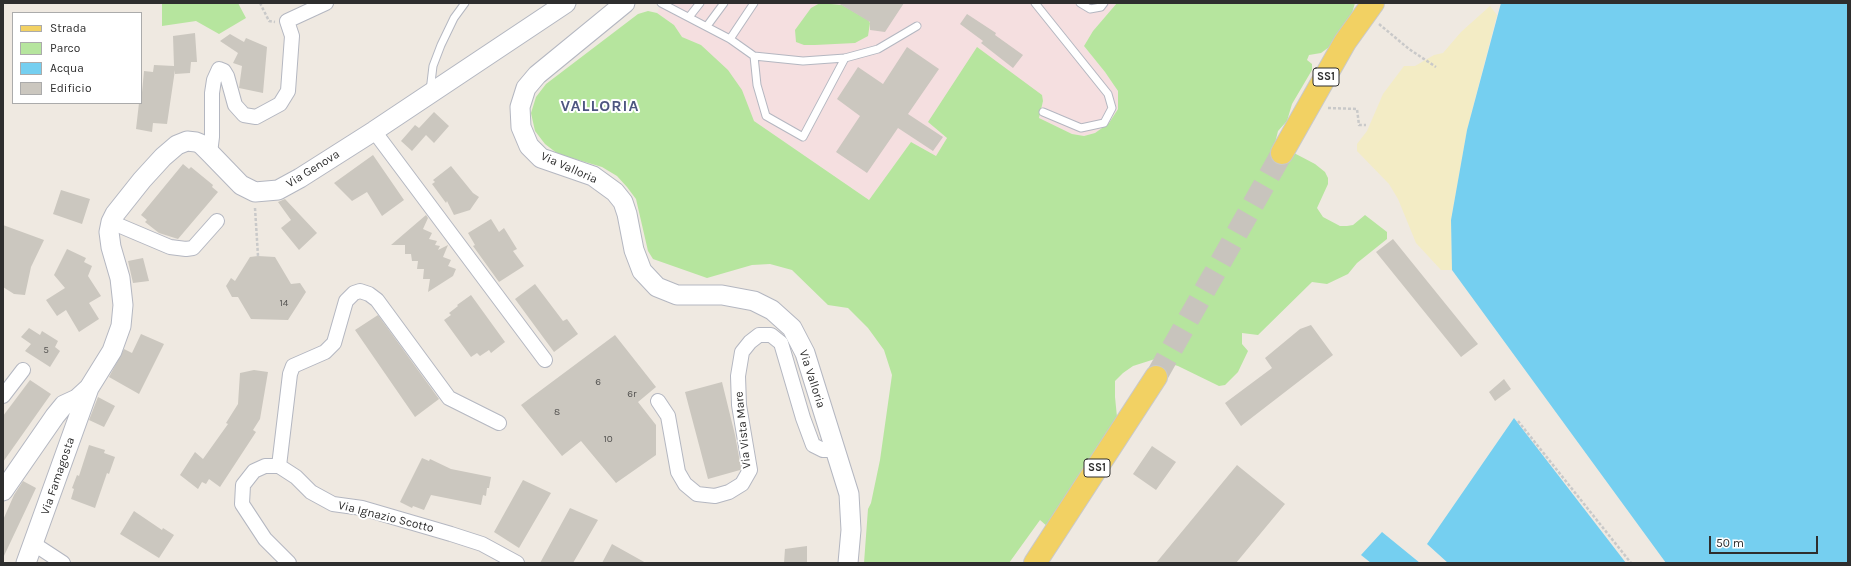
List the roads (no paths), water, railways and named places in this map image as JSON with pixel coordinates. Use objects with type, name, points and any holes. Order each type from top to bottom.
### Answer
[{"type":"main road","name":"SS1","points":[[1282,153],[1346,42],[1369,8]]},
{"type":"main road","name":"SS1","points":[[1036,562],[1156,377]]},
{"type":"street","points":[[210,152],[212,137],[212,93],[214,80],[219,69],[224,71],[227,76],[235,104],[244,116],[256,117],[280,104],[286,97],[288,91],[292,44],[292,36],[287,21],[326,3]]},
{"type":"street","name":"Via Genova","points":[[111,222],[142,180],[163,157],[177,145],[187,141],[201,144],[241,185],[255,192],[278,190],[300,178],[374,131],[430,92],[566,3]]},
{"type":"street","name":"Via Valloria","points":[[625,3],[537,75],[526,88],[520,107],[521,127],[529,146],[541,158],[593,176],[615,192],[623,202],[627,214],[634,250],[642,271],[657,287],[677,295],[722,295],[754,301],[772,310],[792,328],[805,353],[834,450],[849,494],[851,530],[848,563]]},
{"type":"street","points":[[374,131],[545,360]]},
{"type":"street","points":[[3,491],[55,416],[64,405],[77,399],[89,388],[112,351],[120,326],[122,305],[120,278],[111,247],[111,222],[170,247],[186,249],[193,248],[216,221]]},
{"type":"street","points":[[289,563],[265,539],[242,504],[243,485],[254,471],[265,466],[279,466],[290,374],[293,366],[326,352],[334,343],[346,301],[354,293],[360,291],[370,294],[377,300],[449,398],[499,423]]},
{"type":"street","name":"Via Vista Mare","points":[[658,401],[668,416],[678,472],[685,484],[697,494],[715,496],[729,492],[742,484],[750,470],[739,405],[738,376],[742,352],[750,342],[759,335],[771,335],[781,343],[803,418],[813,445],[823,450],[834,450]]},
{"type":"street","points":[[3,396],[23,370]]},
{"type":"street","name":"Via Famagosta","points":[[26,563],[89,388]]},
{"type":"street","name":"Via Ignazio Scotto","points":[[279,466],[296,477],[311,492],[333,504],[362,508],[451,534],[482,544],[517,563]]},
{"type":"street","points":[[34,544],[63,563]]},
{"type":"lane","points":[[430,92],[433,66],[441,45],[454,18],[465,3]]},
{"type":"lane","points":[[661,3],[730,39],[754,56],[803,61],[845,58],[878,49],[917,26]]},
{"type":"lane","points":[[689,17],[700,3]]},
{"type":"lane","points":[[707,26],[724,3]]},
{"type":"lane","points":[[730,39],[754,3]]},
{"type":"lane","points":[[1035,3],[1108,94],[1112,108],[1104,123],[1081,128],[1043,112]]},
{"type":"lane","points":[[1080,3],[1090,9],[1101,7],[1104,3]]},
{"type":"lane","points":[[754,56],[757,85],[766,116],[803,137],[845,58]]},
{"type":"water","points":[[1501,3],[1848,3],[1848,563],[1666,563],[1452,270],[1451,220],[1467,130]]},
{"type":"water","points":[[1514,418],[1626,563],[1448,563],[1427,544]]},
{"type":"water","points":[[1382,532],[1420,563],[1371,563],[1361,555]]},
{"type":"tunnel","points":[[1156,377],[1282,153]]},
{"type":"district","name":"VALLORIA","points":[[600,106]]}]
